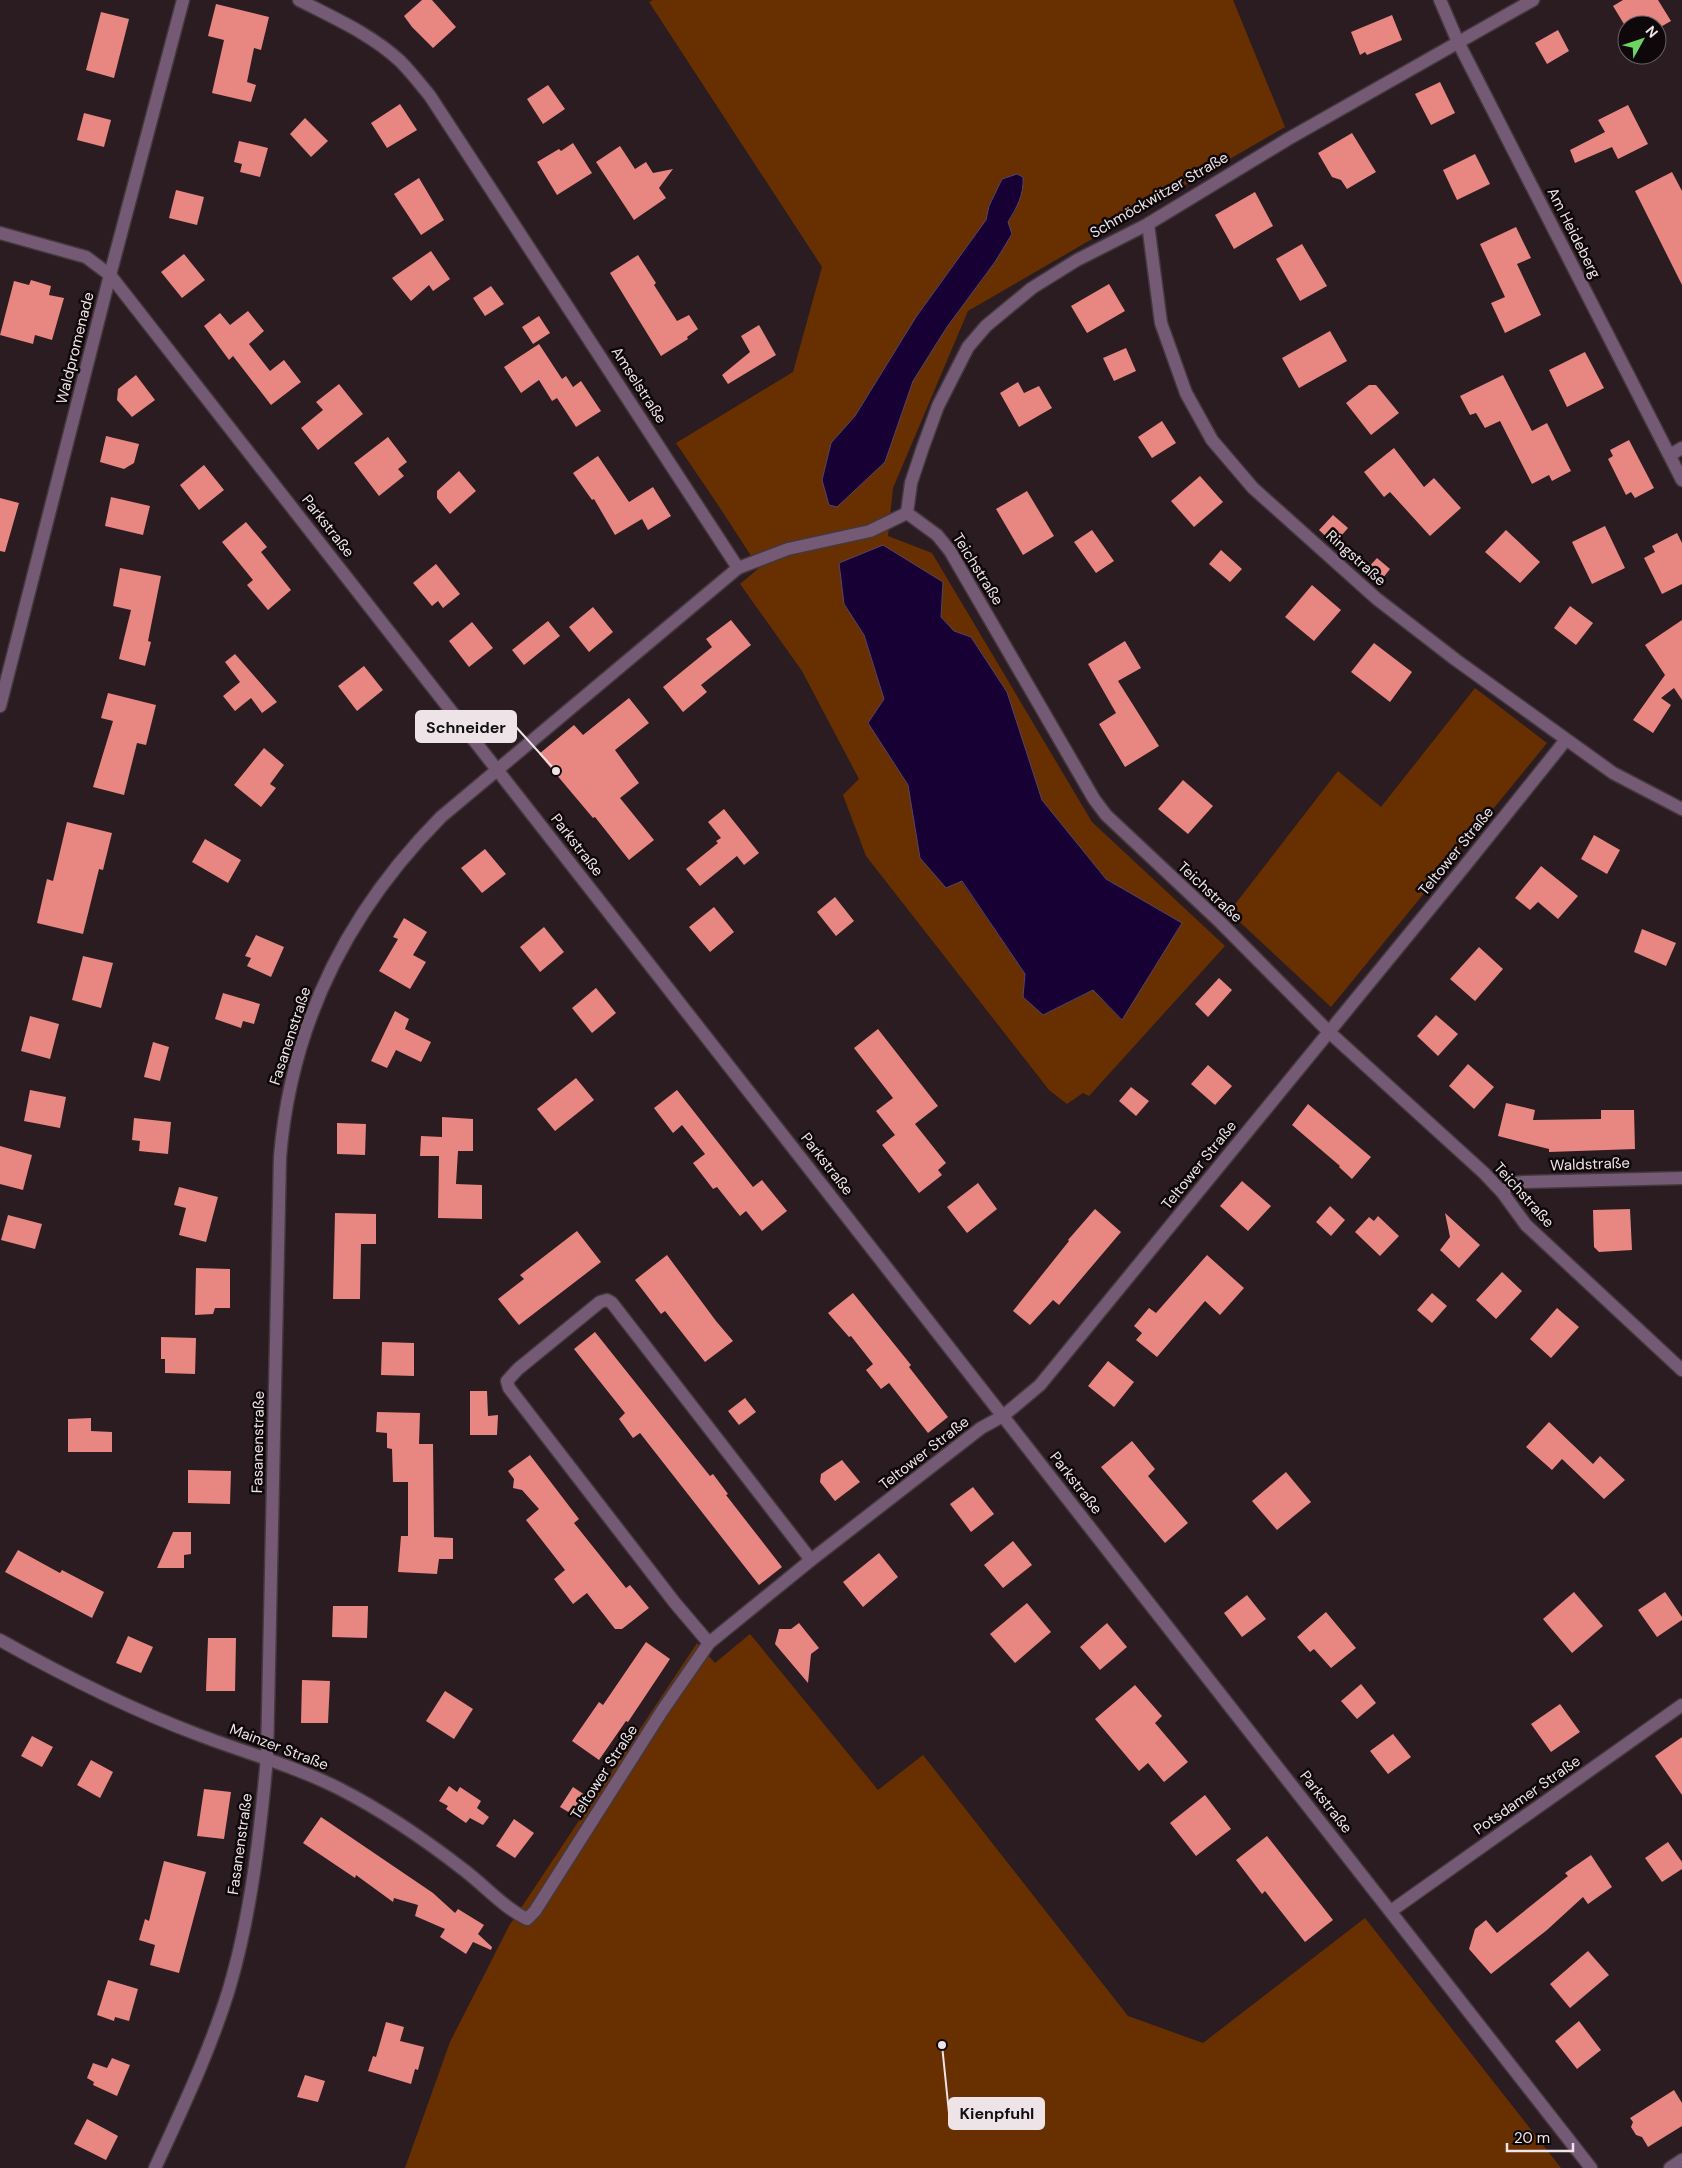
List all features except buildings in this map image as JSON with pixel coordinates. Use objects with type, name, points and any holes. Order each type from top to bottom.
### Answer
[{"type":"street","name":"Waldpromenade","points":[[0,706],[110,274],[183,0]]},
{"type":"street","name":"Amselstraße","points":[[299,0],[362,33],[384,48],[401,62],[430,96],[738,568]]},
{"type":"street","name":"Am Heideberg","points":[[1440,0],[1458,42],[1682,480]]},
{"type":"street","name":"Schmöckwitzer Straße","points":[[907,513],[911,483],[926,438],[942,397],[968,347],[986,326],[1032,288],[1077,260],[1148,224],[1288,139],[1533,0]]},
{"type":"street","name":"Ringstraße","points":[[1148,224],[1161,322],[1186,393],[1212,440],[1253,488],[1377,599],[1456,660],[1565,740],[1614,773],[1682,809]]},
{"type":"street","name":"Parkstraße","points":[[0,233],[86,257],[110,274],[1591,2168]]},
{"type":"street","points":[[1670,455],[1682,448]]},
{"type":"street","points":[[497,769],[738,568],[788,549],[870,531],[907,513]]},
{"type":"street","name":"Teichstraße","points":[[907,513],[937,535],[950,551],[1094,799],[1106,814],[1225,928],[1329,1032],[1502,1192],[1526,1224],[1682,1370]]},
{"type":"street","name":"Teltower Straße","points":[[527,1919],[535,1911],[662,1711],[709,1643],[811,1560],[981,1428],[1003,1416],[1040,1385],[1565,740]]},
{"type":"street","name":"Fasanenstraße","points":[[155,2168],[201,2069],[229,1988],[240,1946],[260,1832],[267,1757],[280,1157],[282,1124],[290,1082],[314,1007],[344,944],[361,914],[422,836],[440,817],[497,769]]},
{"type":"street","name":"Waldstraße","points":[[1502,1192],[1513,1183],[1682,1178]]},
{"type":"street","points":[[709,1643],[674,1603],[509,1388],[507,1381],[525,1363],[600,1302],[607,1300],[612,1303],[811,1560]]},
{"type":"street","name":"Mainzer Straße","points":[[0,1640],[63,1674],[170,1723],[306,1772],[342,1790],[394,1821],[463,1869],[513,1911],[527,1919]]},
{"type":"street","name":"Potsdamer Straße","points":[[1391,1911],[1682,1706]]},
{"type":"street","points":[[1670,2168],[1682,2160]]},
{"type":"shaded area","points":[[653,0],[1233,0],[1285,127],[968,311],[893,488],[888,536],[932,553],[1092,822],[1225,946],[1089,1096],[1083,1093],[1067,1104],[1049,1090],[866,856],[843,795],[859,779],[802,671],[740,584],[759,568],[676,443],[793,372],[822,267],[649,2]],"holes":[[[989,206],[1016,210],[1008,222],[1012,234],[995,262],[947,327],[913,381],[885,462],[837,507],[831,443],[855,416],[916,317],[986,220]],[[943,582],[941,617],[954,631],[971,637],[1007,692],[1042,800],[1106,879],[1181,923],[1121,1020],[1094,990],[1043,1015],[1023,997],[1025,974],[961,881],[920,858],[908,785],[868,723],[884,699],[864,635]]]},
{"type":"shaded area","points":[[1017,174],[1023,177],[1023,183],[1019,201],[1008,222],[1012,234],[995,262],[947,327],[913,381],[885,462],[837,507],[829,505],[822,480],[831,443],[855,416],[916,317],[986,220],[989,206],[1002,179]]},
{"type":"shaded area","points":[[883,545],[943,582],[941,617],[954,631],[971,637],[1007,692],[1042,800],[1106,879],[1182,923],[1122,1020],[1093,990],[1043,1015],[1023,997],[1025,974],[962,881],[946,888],[920,858],[908,785],[868,723],[884,699],[864,635],[844,604],[839,563]]},
{"type":"shaded area","points":[[1475,688],[1547,743],[1331,1007],[1229,912],[1338,771],[1381,807]]},
{"type":"shaded area","points":[[750,1634],[878,1790],[923,1755],[1128,2016],[1203,2043],[1365,1918],[1561,2168],[405,2168],[450,2042],[509,1926],[697,1643],[715,1663]]},
{"type":"place","name":"Schneider","points":[[556,771]]},
{"type":"place","name":"Kienpfuhl","points":[[942,2045]]}]
